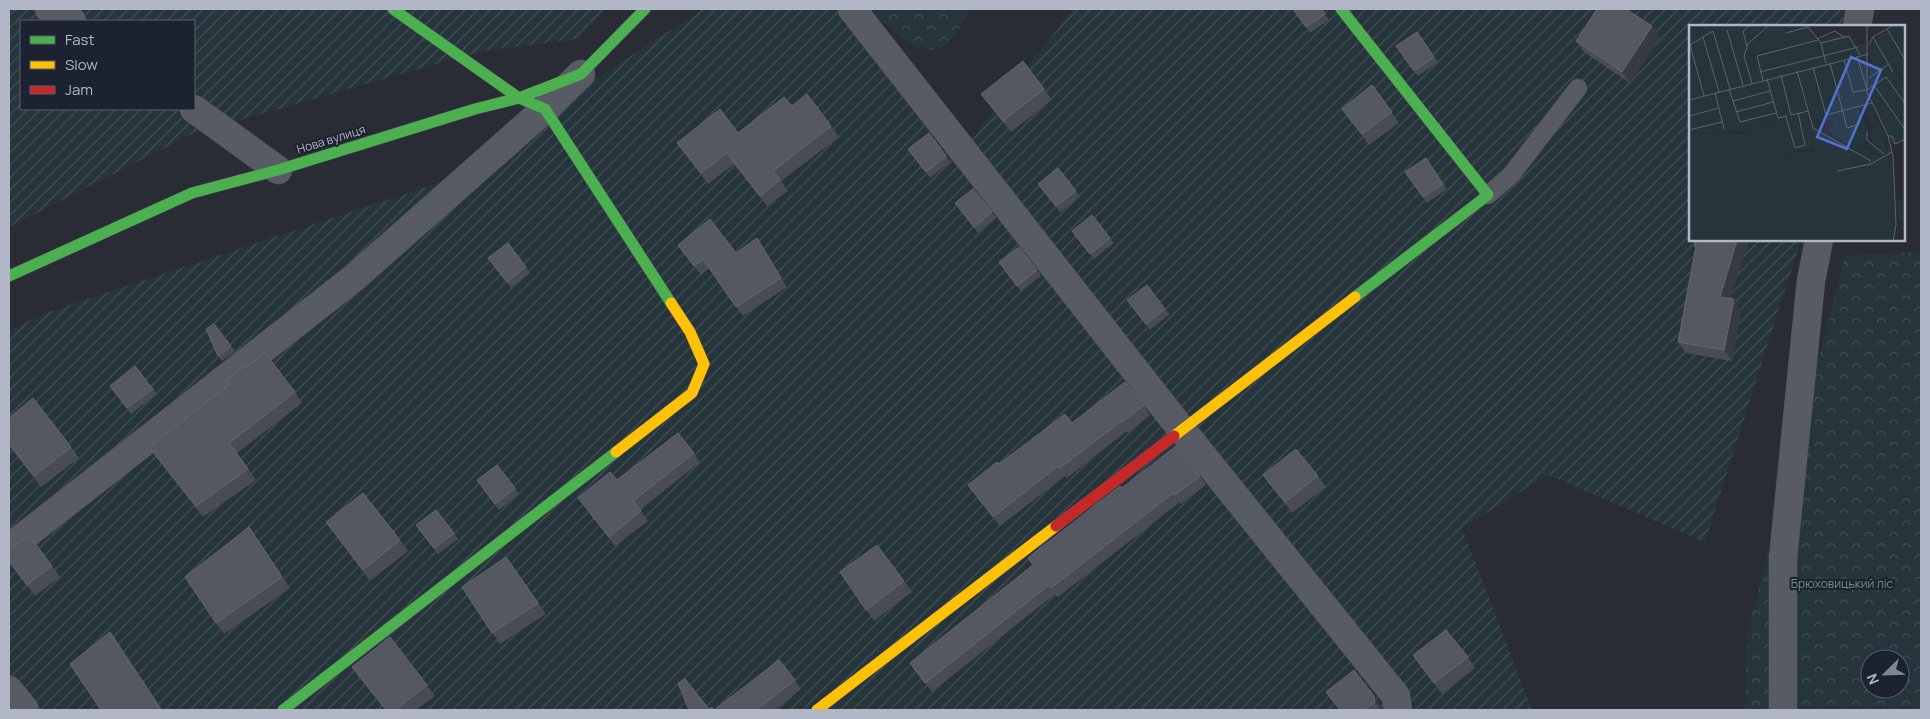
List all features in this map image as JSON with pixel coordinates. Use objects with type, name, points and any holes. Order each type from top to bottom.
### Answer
[{"type":"street","points":[[49,9],[70,20]]},
{"type":"street","points":[[283,710],[692,393],[704,364],[690,332],[545,109],[519,98],[393,9]]},
{"type":"street","name":"Нова вулиця","points":[[9,276],[192,193],[278,170],[475,109],[519,98],[581,74],[645,9]]},
{"type":"street","points":[[852,9],[1182,430],[1396,696],[1398,710]]},
{"type":"street","points":[[816,710],[1488,195],[1341,9]]},
{"type":"street","points":[[1857,25],[1860,9]]},
{"type":"street","points":[[9,548],[355,277],[545,109],[581,74]]},
{"type":"street","points":[[195,109],[278,170]]},
{"type":"street","points":[[1783,710],[1782,558],[1811,281],[1819,241]]},
{"type":"street","points":[[9,690],[25,710]]},
{"type":"lane","points":[[1488,195],[1511,174],[1578,88]]},
{"type":"green space","points":[[9,9],[605,9],[578,39],[482,51],[194,133],[9,227]]},
{"type":"green space","points":[[704,9],[838,9],[968,143],[1073,9],[1853,9],[1850,25],[1689,25],[1689,241],[1801,241],[1705,542],[1548,475],[1462,528],[1532,710],[9,710],[9,331],[45,313],[441,182]]},
{"type":"green space","points":[[869,9],[970,9],[951,40],[942,47],[933,49],[923,48],[902,38]]},
{"type":"green space","name":"Брюховицький ліс","points":[[1921,252],[1921,710],[1745,710],[1747,634],[1845,256]]},
{"type":"building","points":[[1293,9],[1322,9],[1325,14],[1306,27]]},
{"type":"building","points":[[1597,9],[1626,9],[1652,26],[1622,72],[1576,41]]},
{"type":"building","points":[[1417,32],[1434,57],[1414,71],[1396,46]]},
{"type":"building","points":[[1023,61],[1044,89],[1003,121],[981,94]]},
{"type":"building","points":[[1372,85],[1392,112],[1362,134],[1342,109]]},
{"type":"building","points":[[807,94],[831,126],[773,171],[780,180],[760,196],[727,153],[701,173],[677,143],[720,109],[738,133],[784,97],[792,106]]},
{"type":"building","points":[[929,133],[946,156],[926,172],[908,149]]},
{"type":"building","points":[[1426,158],[1443,184],[1423,197],[1405,172]]},
{"type":"building","points":[[1058,168],[1076,191],[1056,206],[1038,184]]},
{"type":"building","points":[[973,189],[992,212],[974,227],[955,203]]},
{"type":"building","points":[[1092,215],[1110,238],[1090,254],[1072,231]]},
{"type":"building","points":[[710,219],[736,253],[757,238],[781,278],[736,307],[703,259],[694,266],[678,245]]},
{"type":"building","points":[[1696,241],[1737,241],[1720,297],[1734,299],[1724,350],[1678,342],[1696,246],[1694,246]]},
{"type":"building","points":[[508,243],[526,267],[507,282],[488,258]]},
{"type":"building","points":[[1019,247],[1037,270],[1017,286],[999,262]]},
{"type":"building","points":[[1147,285],[1165,309],[1146,324],[1127,300]]},
{"type":"building","points":[[214,324],[231,346],[218,356],[206,329]]},
{"type":"building","points":[[265,353],[295,392],[229,443],[248,469],[196,506],[149,447],[229,385],[227,380]]},
{"type":"building","points":[[135,366],[153,389],[127,408],[110,386]]},
{"type":"building","points":[[1125,382],[1144,405],[1060,468],[1058,466],[993,517],[968,485],[1065,414],[1072,423]]},
{"type":"building","points":[[33,398],[71,447],[34,476],[9,444],[9,418]]},
{"type":"building","points":[[678,433],[694,453],[633,501],[641,511],[609,537],[578,498],[610,472],[617,480]]},
{"type":"building","points":[[1176,446],[1200,476],[1175,495],[1173,493],[1051,588],[1049,585],[925,683],[910,663],[1033,565],[1028,558],[1120,486],[1122,488]]},
{"type":"building","points":[[1296,449],[1318,476],[1285,502],[1263,475]]},
{"type":"building","points":[[497,465],[515,488],[495,504],[477,480]]},
{"type":"building","points":[[363,493],[400,540],[363,570],[326,522]]},
{"type":"building","points":[[436,510],[454,533],[434,548],[416,525]]},
{"type":"building","points":[[249,527],[282,577],[216,623],[185,577]]},
{"type":"building","points":[[29,535],[52,566],[27,585],[9,561],[9,551]]},
{"type":"building","points":[[877,545],[904,581],[866,610],[840,572]]},
{"type":"building","points":[[506,557],[538,603],[492,633],[462,587]]},
{"type":"building","points":[[1446,630],[1468,657],[1434,683],[1413,655]]},
{"type":"building","points":[[110,632],[161,709],[101,710],[70,664]]},
{"type":"building","points":[[390,637],[427,685],[395,710],[386,710],[352,667]]},
{"type":"building","points":[[779,660],[795,680],[756,710],[714,710]]},
{"type":"building","points":[[1354,670],[1374,696],[1375,702],[1364,710],[1340,710],[1326,692]]},
{"type":"building","points":[[685,679],[709,709],[712,707],[714,710],[689,710],[678,683]]},
{"type":"traffic: fast","points":[[393,9],[519,98],[545,109],[671,303]]},
{"type":"traffic: fast","points":[[9,276],[192,193],[278,170],[475,109],[519,98],[581,74],[645,9]]},
{"type":"traffic: fast","points":[[1341,9],[1488,195],[1355,297]]},
{"type":"traffic: fast","points":[[283,710],[616,452]]},
{"type":"traffic: slow","points":[[1174,436],[1355,297]]},
{"type":"traffic: slow","points":[[616,452],[692,393],[704,364],[690,332],[671,303]]},
{"type":"traffic: slow","points":[[817,710],[1056,526]]},
{"type":"traffic: jam","points":[[1056,526],[1174,436]]}]
